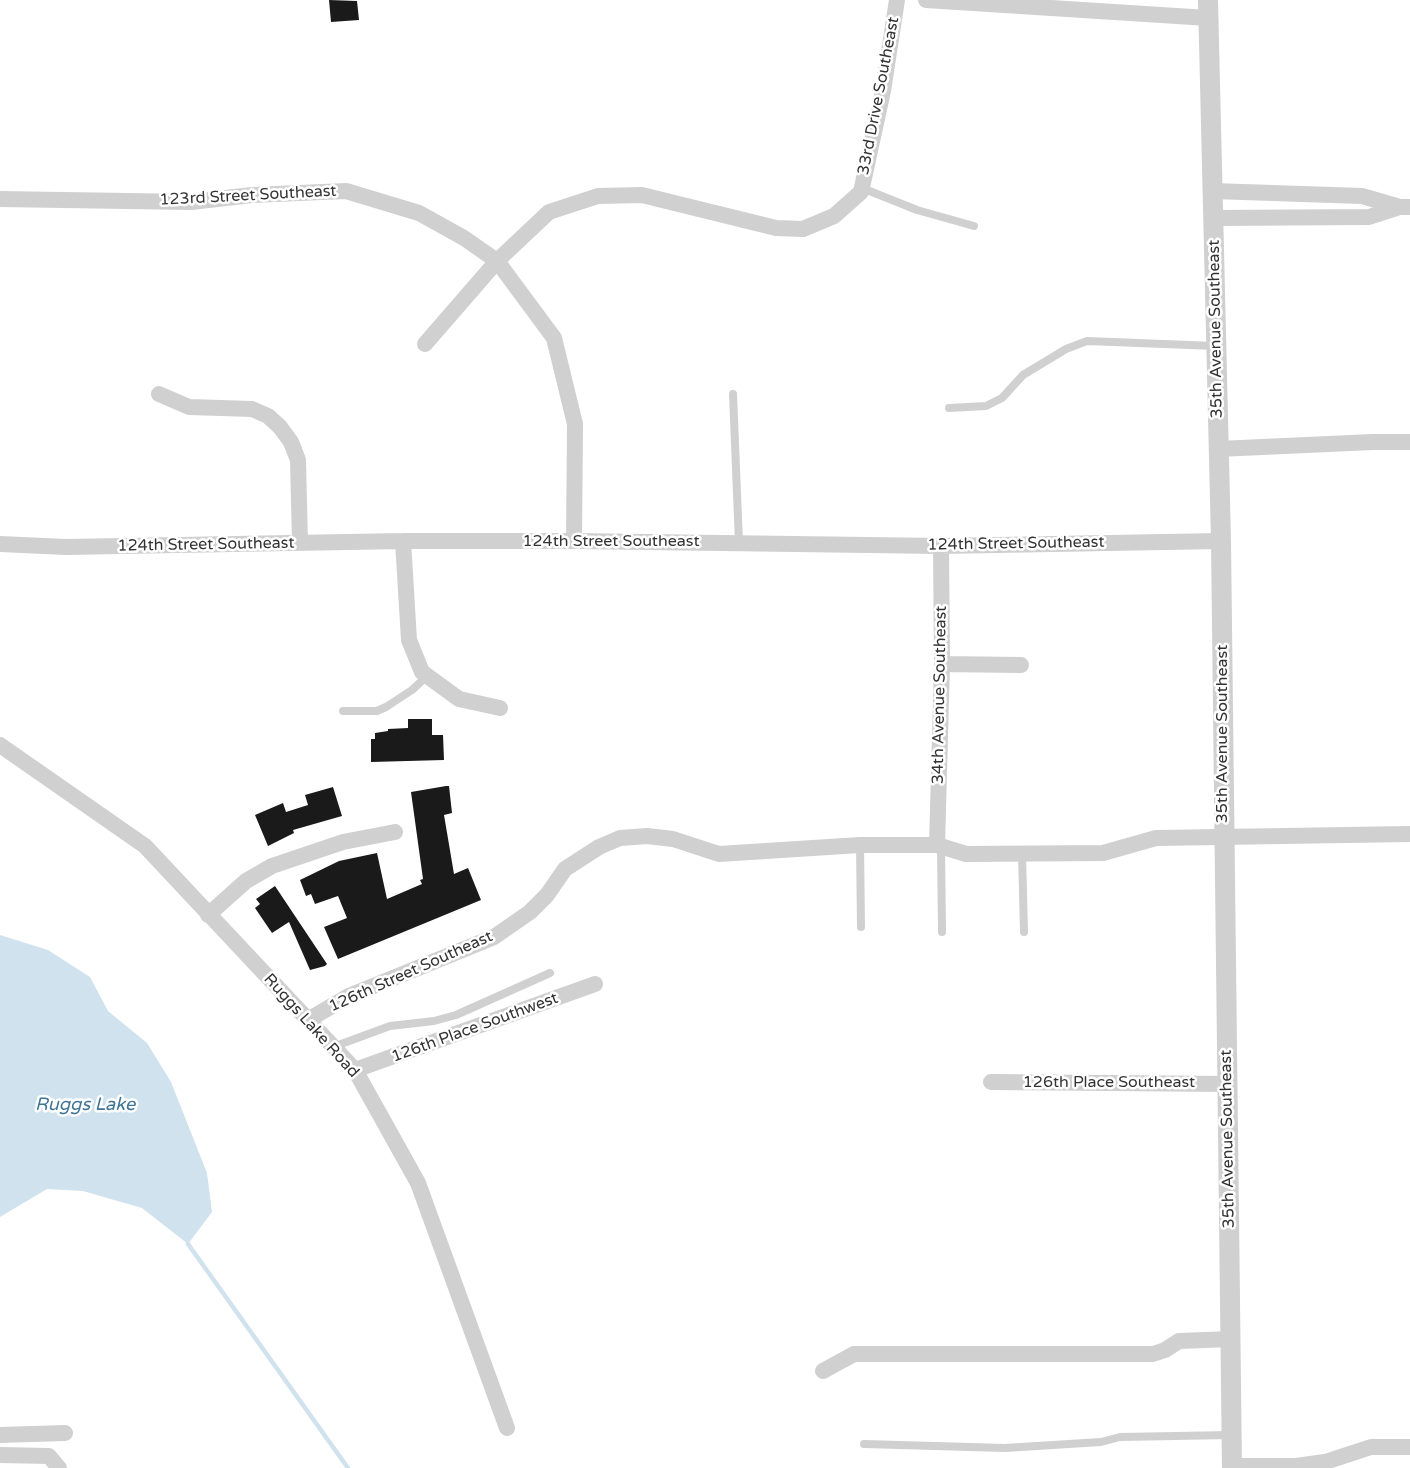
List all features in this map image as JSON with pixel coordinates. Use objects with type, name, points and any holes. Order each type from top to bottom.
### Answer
[{"type":"street","name":"33rd Drive Southeast","points":[[862,190],[883,91],[897,0]]},
{"type":"street","points":[[926,0],[1208,9]]},
{"type":"street","name":"35th Avenue Southeast","points":[[1208,9],[1214,191],[1221,541],[1232,1467]]},
{"type":"street","points":[[426,344],[497,261],[549,212],[598,196],[642,195],[776,228],[803,229],[834,216],[862,190]]},
{"type":"street","name":"123rd Street Southeast","points":[[0,199],[191,202],[252,195],[346,191],[419,213],[464,238],[497,261],[554,338],[575,424],[574,541]]},
{"type":"street","points":[[1214,191],[1362,196],[1405,207]]},
{"type":"street","points":[[1214,218],[1369,217],[1405,207]]},
{"type":"street","points":[[159,394],[189,407],[252,409],[268,416],[280,427],[291,442],[298,460],[300,543]]},
{"type":"street","points":[[1218,449],[1410,442]]},
{"type":"street","points":[[403,541],[409,640],[422,672],[459,699],[500,708]]},
{"type":"street","name":"124th Street Southeast","points":[[0,544],[66,547],[403,541],[574,541],[941,546],[1221,541]]},
{"type":"street","name":"34th Avenue Southeast","points":[[939,845],[942,664],[941,546]]},
{"type":"street","points":[[942,664],[1021,664]]},
{"type":"street","name":"Ruggs Lake Road","points":[[0,745],[145,846],[354,1070],[418,1183],[507,1428]]},
{"type":"street","points":[[208,915],[246,881],[272,866],[343,842],[395,832]]},
{"type":"street","name":"126th Street Southeast","points":[[308,1020],[349,996],[494,937],[530,912],[548,895],[565,869],[599,847],[620,838],[647,836],[673,839],[718,854],[860,846],[939,845],[966,854],[1103,853],[1156,838],[1410,834]]},
{"type":"street","name":"126th Place Southwest","points":[[354,1070],[595,984]]},
{"type":"street","name":"126th Place Southeast","points":[[991,1082],[1227,1084]]},
{"type":"street","points":[[823,1371],[854,1354],[1153,1354],[1165,1350],[1179,1341],[1230,1339]]},
{"type":"street","points":[[0,1435],[65,1433]]},
{"type":"street","points":[[1232,1467],[1296,1466],[1325,1462],[1371,1447],[1410,1447]]},
{"type":"street","points":[[0,1455],[48,1456],[58,1468]]},
{"type":"lane","points":[[862,190],[917,210],[974,226]]},
{"type":"lane","points":[[949,408],[986,406],[1002,398],[1023,375],[1066,349],[1087,341],[1217,346]]},
{"type":"lane","points":[[733,394],[739,543]]},
{"type":"lane","points":[[343,711],[377,710],[386,707],[412,690],[427,676]]},
{"type":"lane","points":[[939,845],[942,932]]},
{"type":"lane","points":[[860,846],[861,927]]},
{"type":"lane","points":[[1022,853],[1024,932]]},
{"type":"lane","points":[[332,1047],[390,1026],[434,1021],[456,1015],[550,973]]},
{"type":"lane","points":[[864,1444],[1005,1448],[1101,1442],[1120,1437],[1232,1435]]},
{"type":"water","name":"Ruggs Lake","points":[[0,935],[48,950],[90,977],[108,1011],[147,1043],[171,1082],[207,1173],[212,1212],[188,1244],[142,1208],[83,1191],[47,1189],[0,1217]]},
{"type":"building","points":[[329,0],[357,1],[359,20],[331,22]]},
{"type":"building","points":[[408,719],[432,719],[432,735],[443,735],[444,760],[371,762],[371,739],[375,739],[375,733],[388,731],[388,729],[408,728]]},
{"type":"building","points":[[449,786],[452,813],[444,815],[454,874],[468,868],[481,900],[338,959],[324,927],[347,918],[338,896],[315,904],[311,894],[306,896],[300,880],[339,861],[377,853],[387,899],[422,884],[420,880],[423,879],[411,792]]},
{"type":"building","points":[[333,787],[342,816],[293,830],[294,833],[268,846],[255,815],[283,803],[286,812],[308,805],[305,795]]},
{"type":"building","points":[[275,886],[327,964],[325,966],[310,970],[289,922],[272,933],[255,908],[260,904],[256,899]]},
{"type":"waterway","points":[[188,1244],[348,1468]]}]
